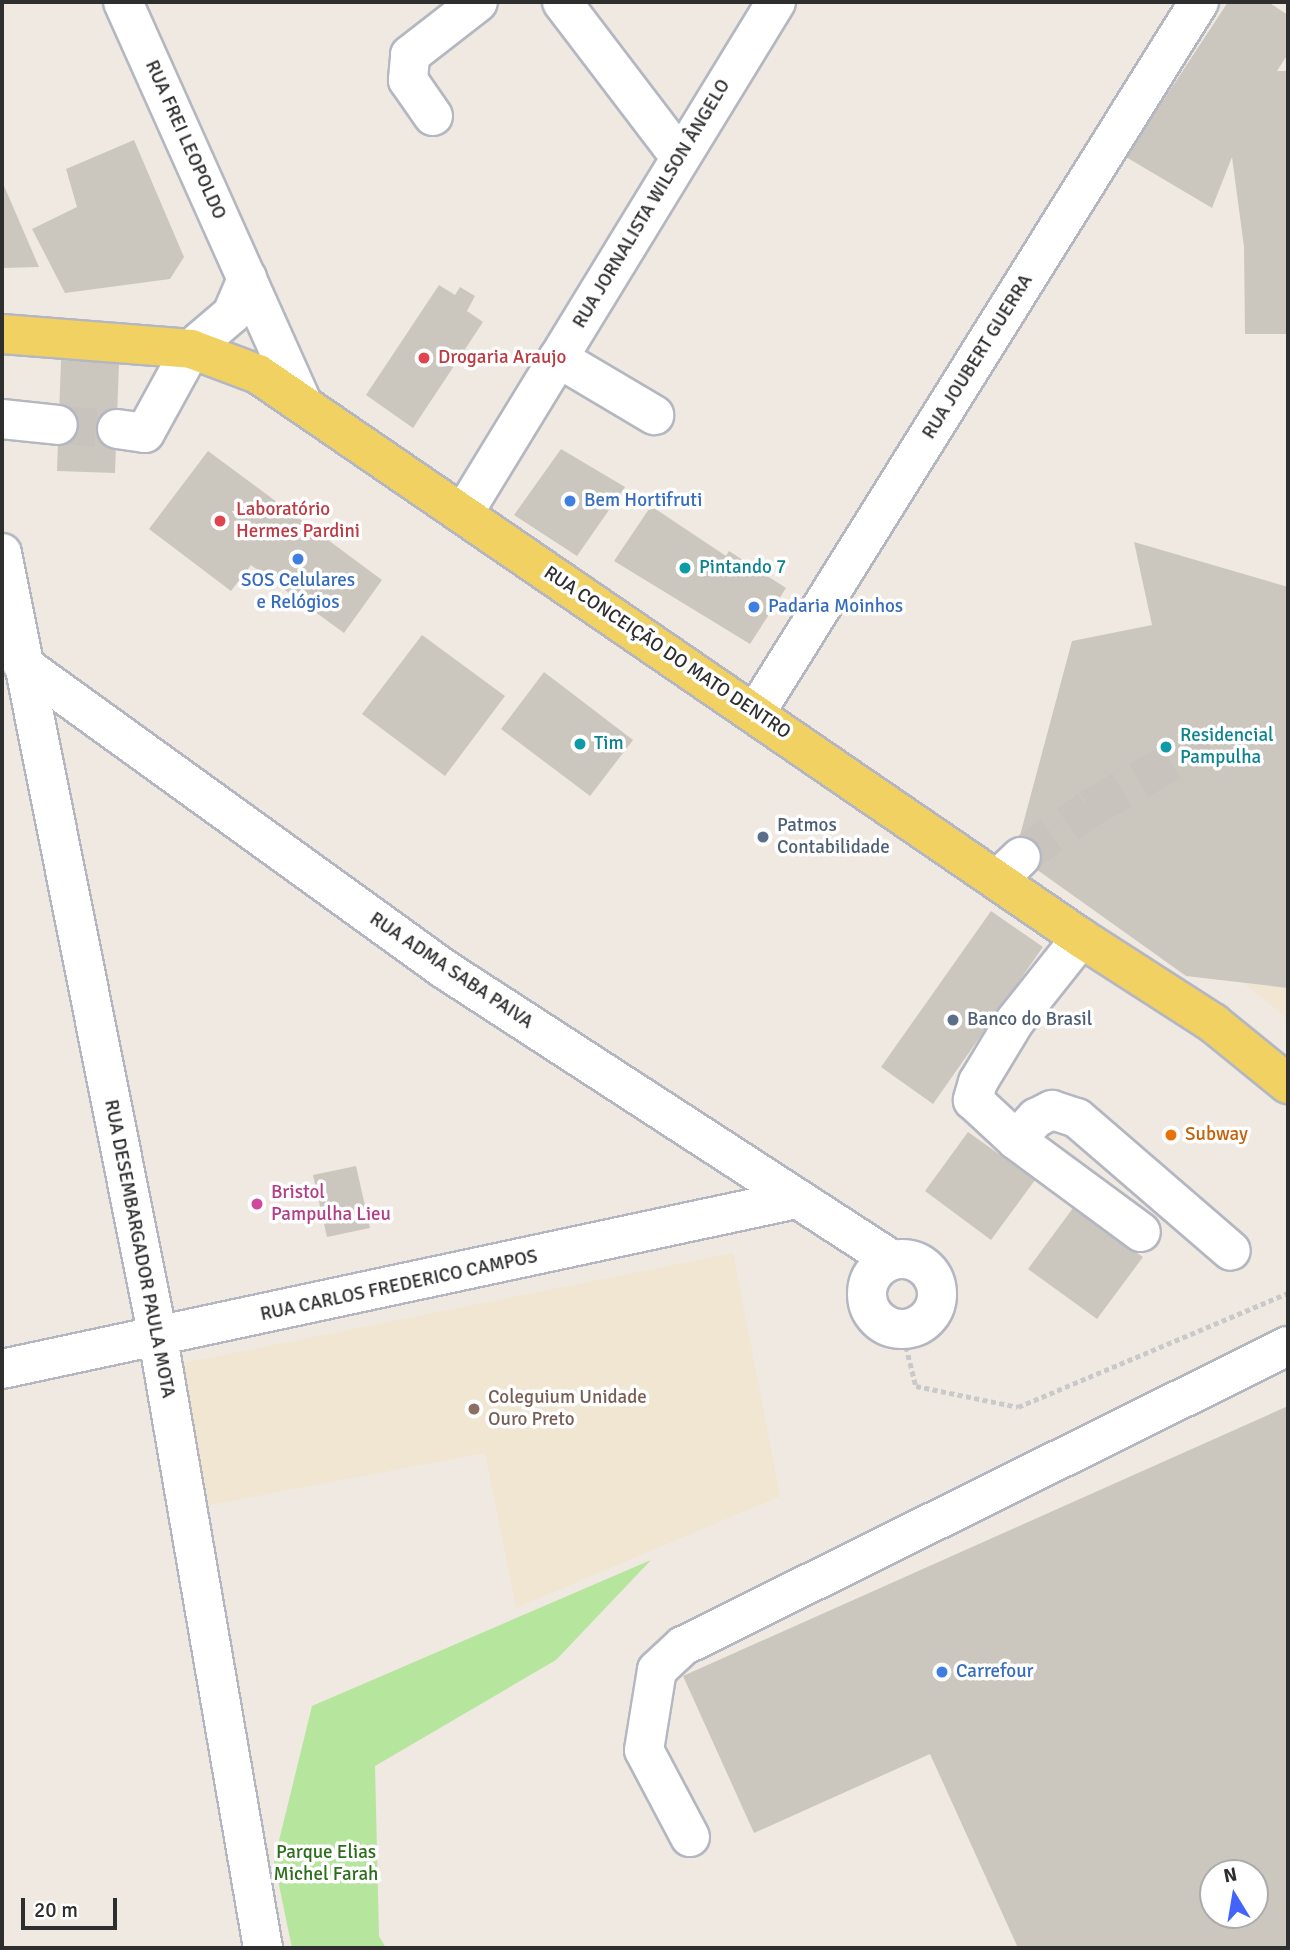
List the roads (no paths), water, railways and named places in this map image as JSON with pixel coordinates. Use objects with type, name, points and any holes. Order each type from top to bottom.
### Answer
[{"type":"main road","name":"RUA CONCEIÇÃO DO MATO DENTRO","points":[[2,334],[191,349],[258,374],[755,712],[1009,869],[1081,938],[1213,1023],[1288,1084]]},
{"type":"street","name":"RUA FREI LEOPOLDO","points":[[123,2],[302,402]]},
{"type":"street","points":[[433,116],[408,80],[410,55],[478,2]]},
{"type":"street","points":[[562,2],[680,157]]},
{"type":"street","name":"RUA JORNALISTA WILSON ÂNGELO","points":[[463,514],[776,2]]},
{"type":"street","name":"RUA JOUBERT GUERRA","points":[[755,712],[1199,2]]},
{"type":"street","points":[[117,429],[145,433],[191,349],[232,314],[247,278]]},
{"type":"street","points":[[558,358],[654,415]]},
{"type":"street","points":[[2,419],[58,425]]},
{"type":"street","name":"RUA DESEMBARGADOR PAULA MOTA","points":[[2,553],[158,1338],[263,1948]]},
{"type":"street","name":"RUA ADMA SABA PAIVA","points":[[22,664],[444,970],[892,1260],[904,1259],[926,1268],[937,1289],[932,1312],[925,1322],[902,1330],[881,1323],[868,1305],[868,1283],[882,1265],[892,1260]]},
{"type":"street","points":[[1081,938],[1015,1021],[978,1082],[973,1100],[1016,1140],[1141,1232]]},
{"type":"street","points":[[1016,1140],[1036,1118],[1052,1110],[1077,1118],[1230,1251]]},
{"type":"street","name":"RUA CARLOS FREDERICO CAMPOS","points":[[2,1368],[158,1338],[796,1199]]},
{"type":"street","points":[[690,1837],[644,1750],[657,1670],[683,1646],[1288,1346]]},
{"type":"tunnel","points":[[58,425],[117,429]]},
{"type":"tunnel","points":[[1021,857],[1089,809],[1207,741]]},
{"type":"place","name":"Drogaria Araujo","points":[[424,358]]},
{"type":"place","name":"Bem Hortifruti","points":[[570,501]]},
{"type":"place","name":"Laboratório Hermes Pardini","points":[[220,521]]},
{"type":"place","name":"SOS Celulares e Relógios","points":[[298,559]]},
{"type":"place","name":"Pintando 7","points":[[685,568]]},
{"type":"place","name":"Padaria Moinhos","points":[[754,607]]},
{"type":"place","name":"Tim","points":[[580,744]]},
{"type":"place","name":"Residencial Pampulha","points":[[1166,747]]},
{"type":"place","name":"Patmos Contabilidade","points":[[763,837]]},
{"type":"place","name":"Banco do Brasil","points":[[953,1020]]},
{"type":"place","name":"Subway","points":[[1171,1135]]},
{"type":"place","name":"Bristol Pampulha Lieu","points":[[257,1204]]},
{"type":"place","name":"Coleguium Unidade Ouro Preto","points":[[474,1409]]},
{"type":"place","name":"Carrefour","points":[[942,1672]]},
{"type":"park label","name":"Parque Elias Michel Farah","points":[[326,1864]]}]
